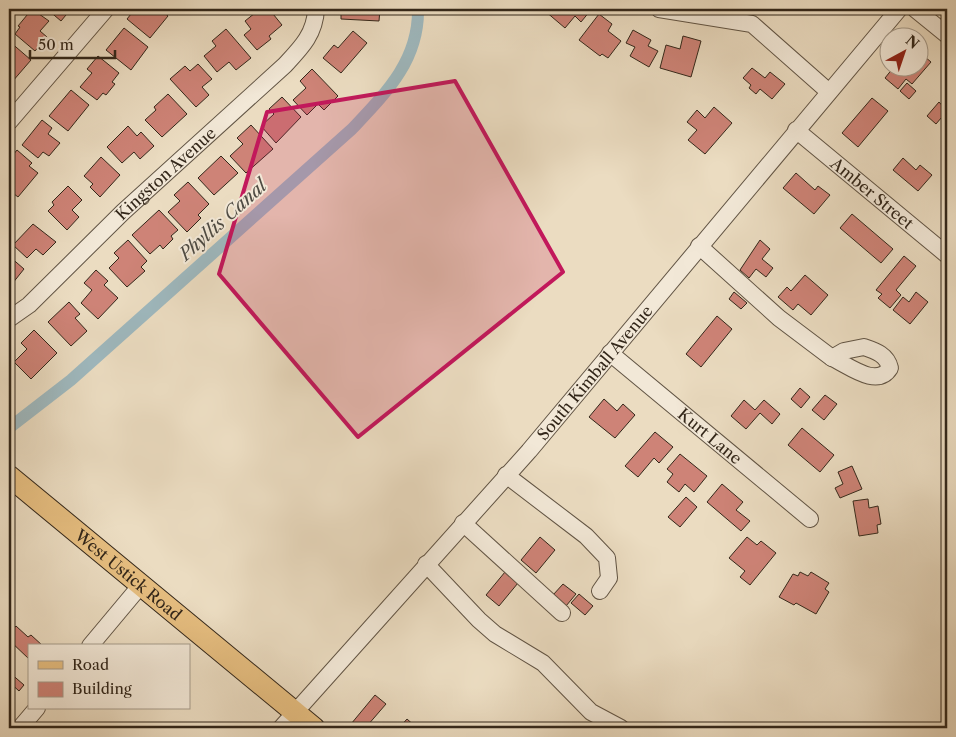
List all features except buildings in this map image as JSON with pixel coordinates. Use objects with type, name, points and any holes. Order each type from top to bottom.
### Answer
[{"type":"main road","name":"West Ustick Road","points":[[9,476],[314,728]]},
{"type":"street","points":[[9,122],[106,9]]},
{"type":"street","points":[[658,9],[752,24],[829,92]]},
{"type":"street","name":"South Kimball Avenue","points":[[281,728],[506,475],[899,9]]},
{"type":"street","points":[[915,9],[947,35]]},
{"type":"street","name":"Kingston Avenue","points":[[9,319],[29,305],[123,212],[285,65],[307,42],[316,16]]},
{"type":"street","name":"Amber Street","points":[[796,130],[947,255]]},
{"type":"street","points":[[699,246],[779,318],[832,358]]},
{"type":"street","name":"Kurt Lane","points":[[610,353],[810,519]]},
{"type":"street","points":[[506,475],[586,536],[607,558],[610,578],[600,591]]},
{"type":"street","points":[[463,523],[562,613]]},
{"type":"street","points":[[426,564],[479,620],[496,634],[543,663],[591,712],[621,728]]},
{"type":"street","points":[[92,644],[141,585]]},
{"type":"street","points":[[20,728],[35,710]]},
{"type":"highlighted area","points":[[455,81],[563,272],[358,437],[219,274],[267,112]]},
{"type":"waterway","name":"Phyllis Canal","points":[[9,428],[71,380],[352,129],[388,89],[406,61],[413,45],[417,28],[418,9]]}]
